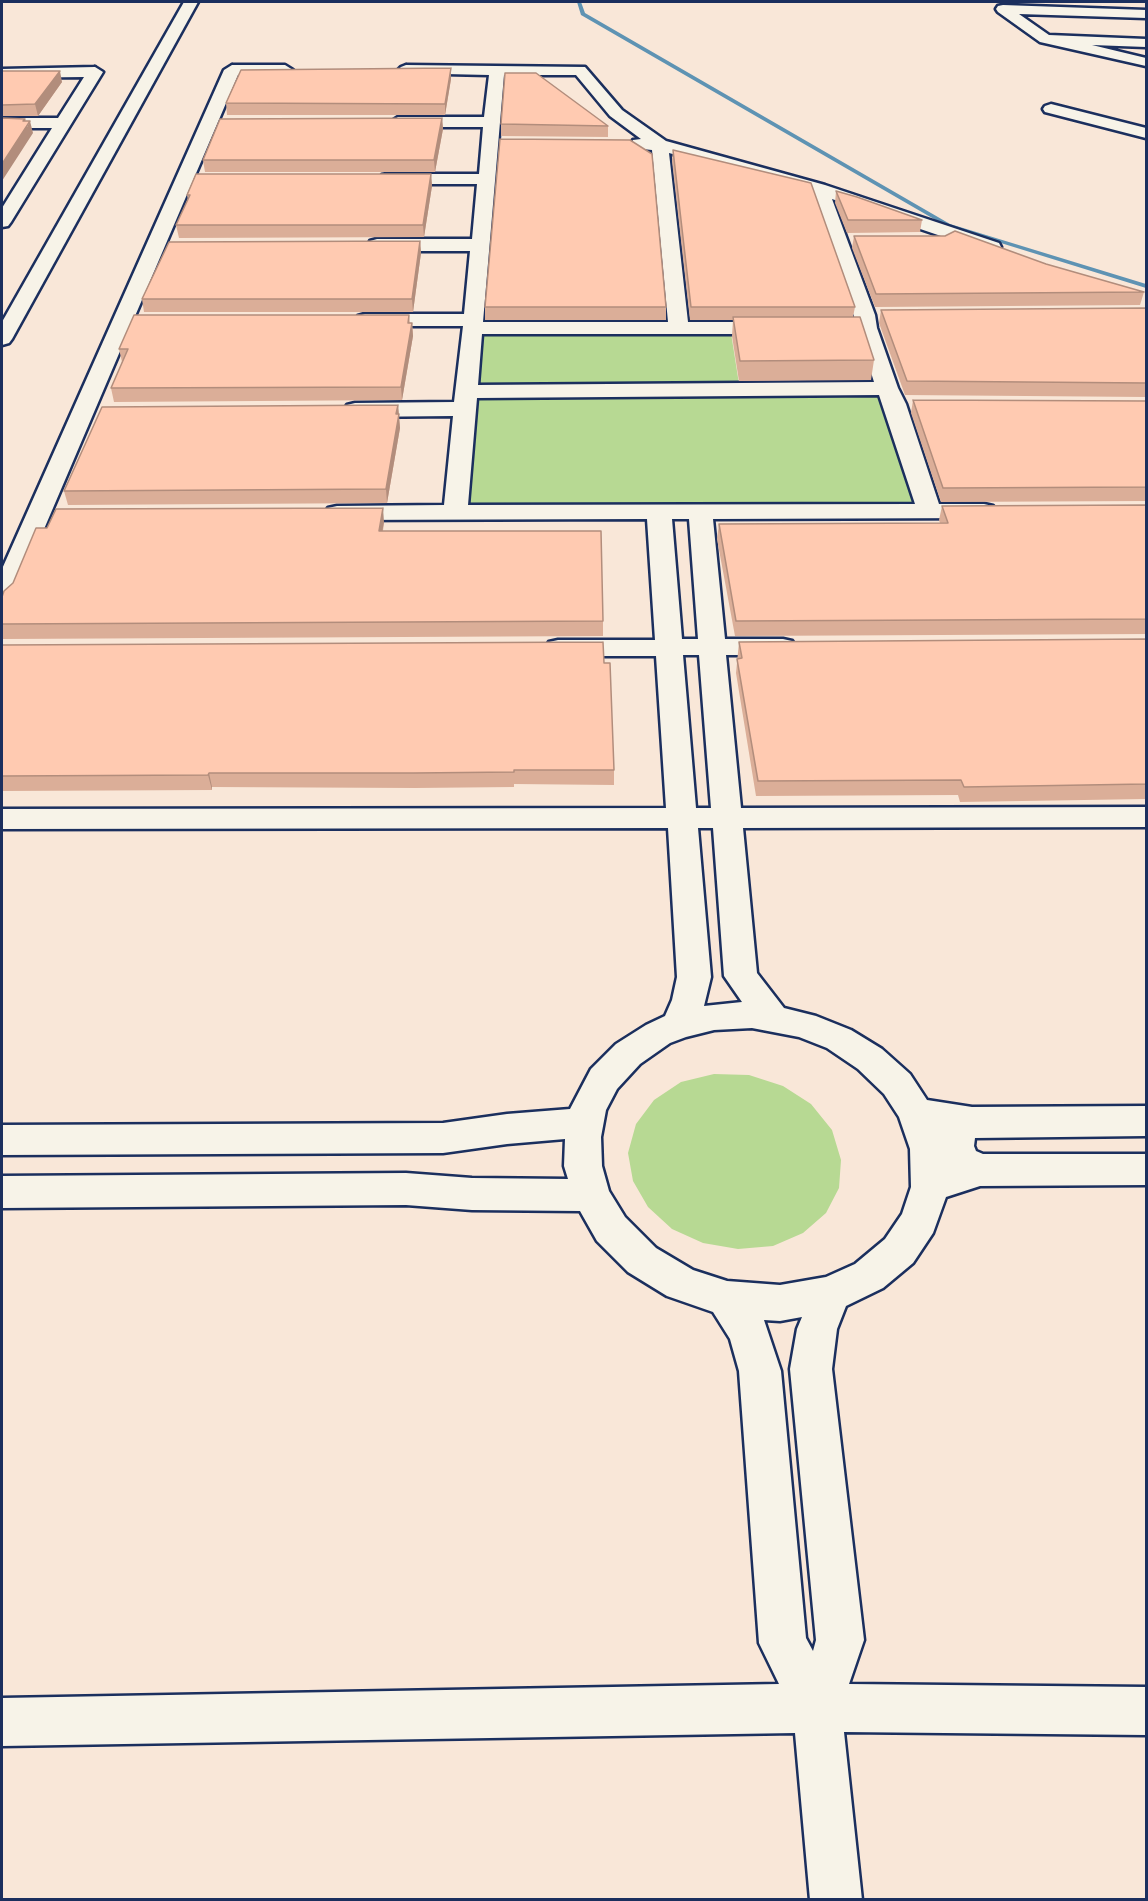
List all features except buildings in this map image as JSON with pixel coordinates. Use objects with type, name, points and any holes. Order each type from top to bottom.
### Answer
[{"type":"street","points":[[2,339],[191,2]]},
{"type":"street","points":[[1146,14],[1003,9],[1045,39],[1146,62]]},
{"type":"street","points":[[1045,39],[1146,43]]},
{"type":"street","points":[[2,597],[50,514],[83,411],[185,179],[216,123],[232,70],[302,70]]},
{"type":"street","points":[[394,70],[580,70],[616,113],[660,145],[680,328]]},
{"type":"street","points":[[455,512],[487,179],[496,143],[492,122],[497,70]]},
{"type":"street","points":[[2,73],[95,72],[63,123],[19,179],[2,222]]},
{"type":"street","points":[[1051,109],[1146,133]]},
{"type":"street","points":[[386,122],[492,122]]},
{"type":"street","points":[[2,123],[63,123]]},
{"type":"street","points":[[626,144],[660,145],[819,189],[1012,254]]},
{"type":"street","points":[[185,179],[208,179]]},
{"type":"street","points":[[371,179],[487,179]]},
{"type":"street","points":[[819,189],[866,321],[929,511]]},
{"type":"street","points":[[916,241],[972,240]]},
{"type":"street","points":[[837,241],[860,241]]},
{"type":"street","points":[[353,245],[481,245]]},
{"type":"street","points":[[156,246],[179,246]]},
{"type":"street","points":[[345,320],[680,328],[866,321],[888,314]]},
{"type":"street","points":[[123,320],[147,320]]},
{"type":"street","points":[[333,410],[466,401],[891,396],[919,404]]},
{"type":"street","points":[[83,411],[107,411]]},
{"type":"street","points":[[312,513],[1009,511]]},
{"type":"street","points":[[659,512],[694,977],[689,1000],[679,1025]]},
{"type":"street","points":[[699,512],[741,976],[773,1019]]},
{"type":"street","points":[[538,648],[806,646]]},
{"type":"street","points":[[2,819],[1146,817]]},
{"type":"street","points":[[752,1015],[773,1019],[804,1025],[839,1039],[870,1059],[897,1084],[916,1113],[928,1149],[930,1187],[919,1221],[899,1251],[869,1276],[831,1294],[780,1303],[727,1299],[681,1284],[642,1260],[611,1229],[591,1195],[583,1166],[583,1137],[588,1110],[604,1079],[628,1054],[658,1034],[679,1025],[714,1017],[752,1015]]},
{"type":"street","points":[[916,1113],[972,1122],[1146,1121]]},
{"type":"street","points":[[972,1122],[958,1130],[955,1146],[963,1162],[980,1170]]},
{"type":"street","points":[[2,1140],[444,1138],[507,1129],[585,1124]]},
{"type":"street","points":[[930,1187],[980,1170],[1146,1170]]},
{"type":"street","points":[[2,1192],[406,1189],[472,1194],[591,1195]]},
{"type":"street","points":[[818,1708],[840,1640],[811,1369],[817,1329],[831,1294]]},
{"type":"street","points":[[727,1299],[749,1332],[760,1371],[783,1643],[818,1708],[836,1899]]},
{"type":"street","points":[[2,1722],[818,1708],[1146,1711]]},
{"type":"green space","points":[[483,333],[731,333],[739,384],[479,385]]},
{"type":"green space","points":[[881,395],[914,503],[469,506],[477,397]]},
{"type":"green space","points":[[714,1074],[749,1075],[783,1086],[811,1104],[832,1130],[841,1160],[839,1188],[826,1213],[803,1233],[773,1246],[738,1249],[703,1243],[672,1229],[648,1207],[633,1181],[628,1153],[636,1124],[654,1100],[681,1082]]},
{"type":"waterway","points":[[579,2],[583,14],[948,225],[1146,286]]}]
